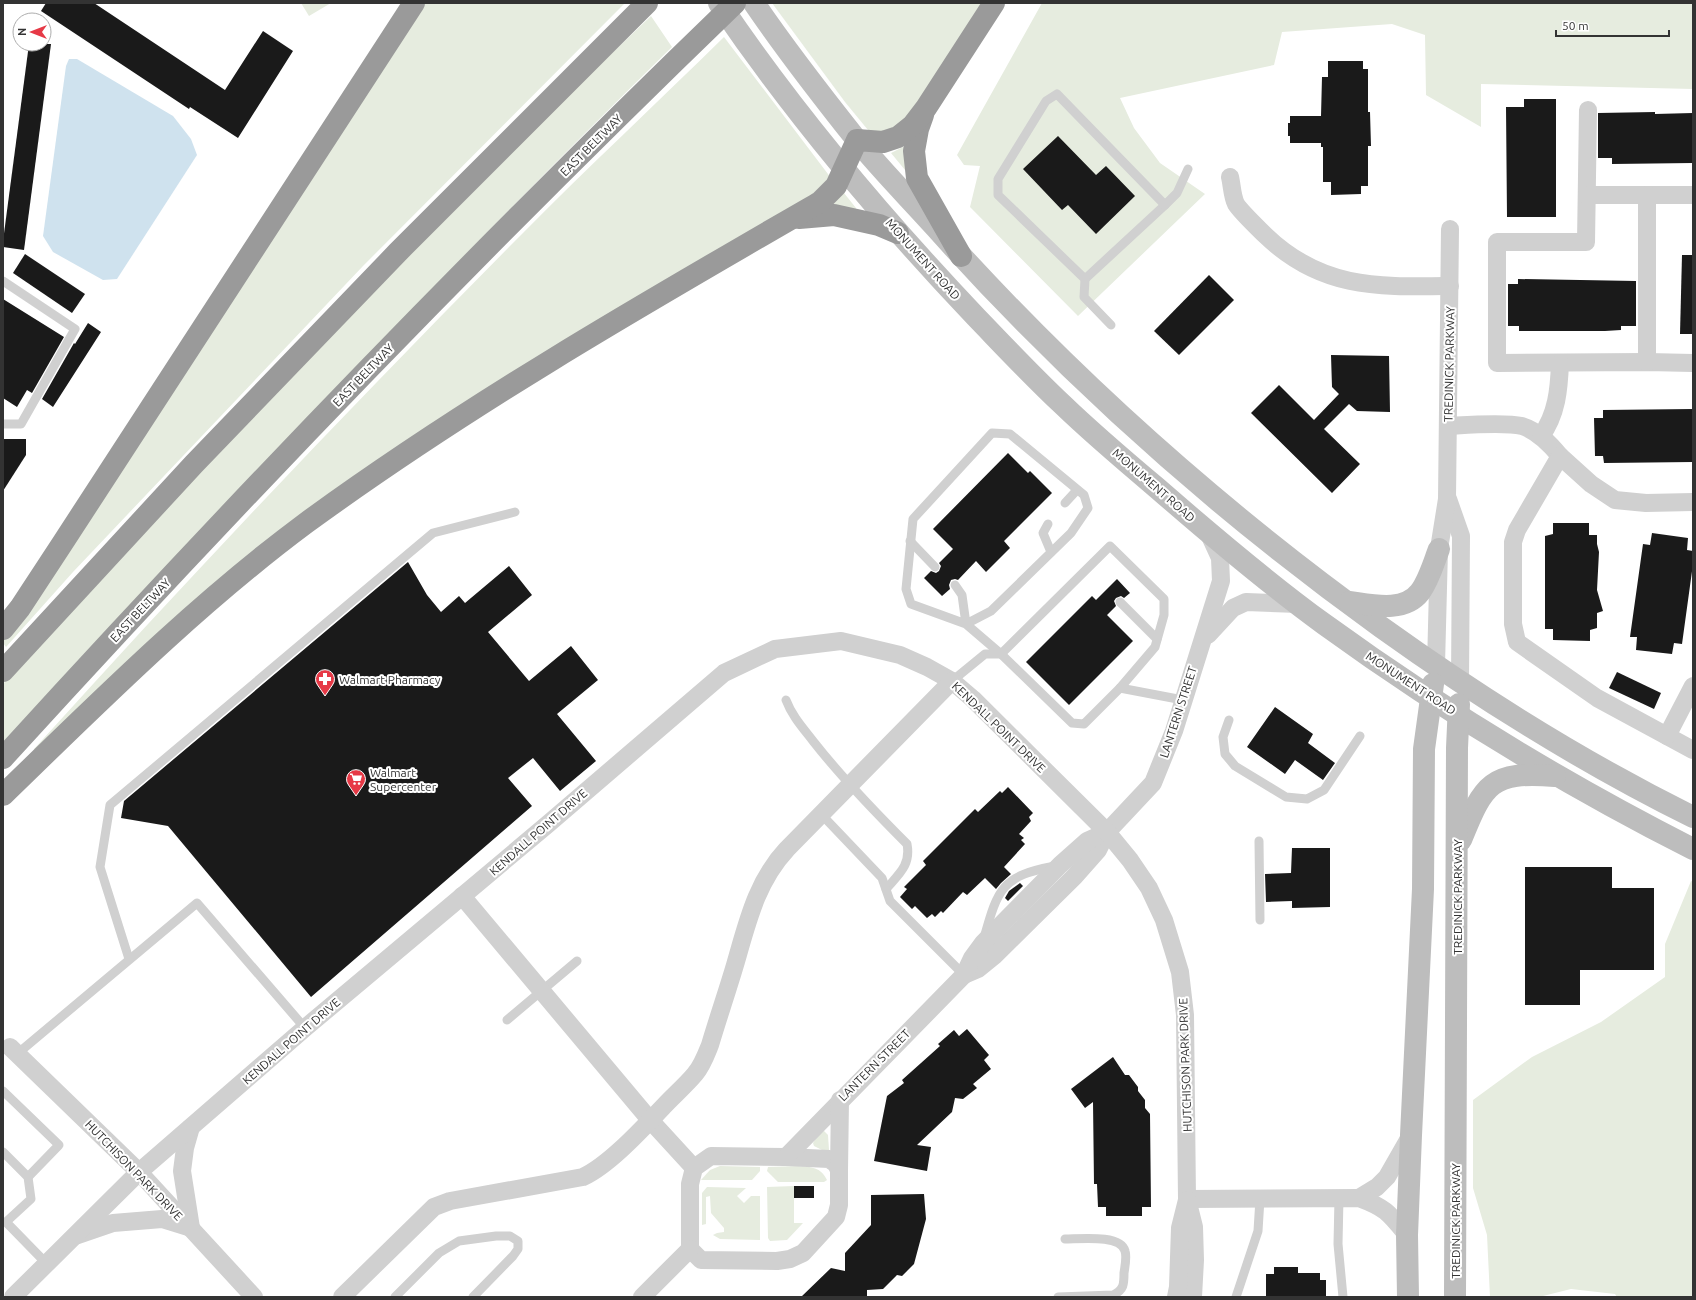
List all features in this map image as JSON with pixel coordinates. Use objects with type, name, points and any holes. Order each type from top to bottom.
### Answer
[{"type":"highway","points":[[3,630],[20,608],[58,551],[414,3]]},
{"type":"highway","points":[[3,671],[194,464],[398,252],[647,3]]},
{"type":"highway","name":"EAST BELTWAY","points":[[3,758],[291,450],[515,220],[735,3]]},
{"type":"highway","points":[[3,796],[114,687],[190,617],[305,524],[408,451],[506,389],[820,202],[836,186],[857,140],[883,142],[898,137],[913,125],[926,108],[994,3]]},
{"type":"highway","points":[[926,108],[918,129],[914,151],[917,178],[961,256]]},
{"type":"highway","points":[[788,220],[811,216],[834,215],[878,225],[898,233]]},
{"type":"main road","name":"MONUMENT ROAD","points":[[719,3],[790,101],[898,233],[1022,365],[1066,407],[1208,533],[1298,604],[1383,666],[1557,776],[1693,849]]},
{"type":"main road","points":[[754,3],[857,140],[961,256],[1000,298],[1117,414],[1205,491],[1322,585],[1460,682],[1589,761],[1693,817]]},
{"type":"main road","points":[[1347,602],[1385,607],[1402,604],[1414,598],[1421,592],[1439,548]]},
{"type":"main road","name":"TREDINICK PARKWAY","points":[[1408,1297],[1407,1235],[1410,1135],[1423,889],[1424,749],[1436,665]]},
{"type":"main road","name":"TREDINICK PARKWAY","points":[[1455,1297],[1457,851],[1460,682]]},
{"type":"main road","points":[[1457,851],[1478,801],[1484,792],[1493,784],[1506,778],[1520,775],[1557,776]]},
{"type":"street","points":[[1588,110],[1586,242],[1498,242],[1497,363],[1693,363]]},
{"type":"street","points":[[1230,177],[1236,204],[1282,250],[1308,267],[1340,280],[1364,284],[1392,287],[1450,286]]},
{"type":"street","points":[[1587,195],[1693,195]]},
{"type":"street","points":[[1646,195],[1647,362]]},
{"type":"street","name":"TREDINICK PARKWAY","points":[[1436,665],[1439,548],[1448,499],[1450,229]]},
{"type":"street","points":[[1541,436],[1548,428],[1556,403],[1560,363]]},
{"type":"street","points":[[1448,426],[1522,426],[1541,436],[1560,456],[1591,484],[1615,500],[1646,503],[1693,502]]},
{"type":"street","points":[[1560,456],[1517,530],[1513,542],[1513,624],[1517,642],[1597,698],[1693,750]]},
{"type":"street","name":"TREDINICK PARKWAY","points":[[1448,499],[1461,536],[1460,682]]},
{"type":"street","name":"LANTERN STREET","points":[[964,975],[978,969],[994,956],[1074,876],[1098,850],[1107,832],[1153,783],[1174,731],[1200,645],[1215,605],[1221,581],[1220,558],[1208,533]]},
{"type":"street","points":[[1200,645],[1233,608],[1246,602],[1298,604]]},
{"type":"street","name":"KENDALL POINT DRIVE","points":[[13,1297],[139,1172],[304,1028],[724,673],[776,649],[841,641],[900,655],[927,667],[952,682],[973,699],[1107,832]]},
{"type":"street","points":[[342,1297],[434,1207],[450,1201],[583,1177],[592,1173],[603,1165],[650,1120],[695,1074],[704,1060],[748,922],[759,890],[769,870],[821,814],[952,682]]},
{"type":"street","points":[[1667,736],[1693,686]]},
{"type":"street","name":"LANTERN STREET","points":[[786,1157],[840,1100],[964,975],[972,958],[983,943],[1060,865],[1087,842],[1107,832]]},
{"type":"street","name":"HUTCHISON PARK DRIVE","points":[[1107,832],[1130,860],[1149,888],[1164,920],[1180,972],[1185,1015],[1187,1199],[1194,1227],[1195,1260],[1193,1297]]},
{"type":"street","points":[[462,896],[650,1120],[694,1168]]},
{"type":"street","name":"HUTCHISON PARK DRIVE","points":[[13,1050],[139,1172],[254,1297]]},
{"type":"street","points":[[839,1170],[836,1164],[829,1159],[711,1156],[694,1168],[690,1184],[690,1249],[701,1260],[777,1261],[790,1259],[803,1253],[836,1217],[839,1205],[840,1100]]},
{"type":"street","points":[[73,1236],[113,1223],[162,1219],[191,1228],[182,1171],[185,1148],[191,1128]]},
{"type":"street","points":[[1358,1198],[1377,1187],[1387,1177],[1410,1135]]},
{"type":"street","points":[[1187,1199],[1358,1198],[1378,1206],[1389,1213],[1407,1235]]},
{"type":"street","name":"HUTCHISON PARK DRIVE","points":[[1176,1297],[1178,1288],[1180,1228],[1187,1199]]},
{"type":"street","points":[[642,1297],[690,1249]]},
{"type":"lane","points":[[1085,279],[998,195],[998,179],[1046,101],[1057,94],[1164,205]]},
{"type":"lane","points":[[1111,325],[1084,297],[1085,279],[1177,193],[1188,169]]},
{"type":"lane","points":[[3,281],[75,329],[21,424],[3,424]]},
{"type":"lane","points":[[952,682],[985,654],[1001,654],[1110,546],[1164,599],[1164,615],[1155,648],[1120,688],[1084,724],[1072,723],[1001,654],[966,624],[911,604],[906,590],[913,519],[992,433],[1010,434],[1084,495],[1088,508],[1071,533],[991,611],[966,624]]},
{"type":"lane","points":[[1065,503],[1077,490]]},
{"type":"lane","points":[[129,959],[100,867],[110,805],[433,533],[515,512]]},
{"type":"lane","points":[[1048,524],[1043,533],[1051,552]]},
{"type":"lane","points":[[910,541],[935,567]]},
{"type":"lane","points":[[955,585],[962,595],[966,624]]},
{"type":"lane","points":[[1120,602],[1157,639]]},
{"type":"lane","points":[[1120,688],[1183,700]]},
{"type":"lane","points":[[786,700],[791,713],[850,785],[907,844],[909,855],[902,870],[886,889]]},
{"type":"lane","points":[[1229,720],[1223,737],[1225,754],[1235,766],[1286,797],[1307,799],[1324,790],[1360,736]]},
{"type":"lane","points":[[821,814],[882,878],[890,901],[964,975]]},
{"type":"lane","points":[[1259,841],[1260,920]]},
{"type":"lane","points":[[983,943],[992,908],[999,893],[1016,877],[1033,870],[1060,865]]},
{"type":"lane","points":[[13,1050],[129,959],[197,903],[304,1028]]},
{"type":"lane","points":[[507,1020],[578,961]]},
{"type":"lane","points":[[3,1091],[59,1145],[28,1177]]},
{"type":"lane","points":[[3,1152],[28,1177],[31,1199],[5,1224],[46,1263]]},
{"type":"lane","points":[[1236,1297],[1258,1231],[1260,1198]]},
{"type":"lane","points":[[1339,1198],[1338,1244],[1343,1297]]},
{"type":"lane","points":[[395,1297],[440,1253],[459,1241],[496,1236],[510,1236],[518,1241],[518,1249],[513,1256],[473,1297]]},
{"type":"lane","points":[[1058,1297],[1113,1295],[1120,1292],[1124,1284],[1125,1250],[1120,1244],[1111,1239],[1065,1240]]},
{"type":"shaded area","points":[[301,3],[331,3],[309,16]]},
{"type":"shaded area","points":[[422,3],[625,3],[363,266],[73,572],[6,647],[3,640],[36,596]]},
{"type":"shaded area","points":[[772,3],[986,3],[937,78],[898,128],[873,134],[845,102]]},
{"type":"shaded area","points":[[1042,3],[1693,3],[1693,89],[1481,84],[1481,127],[1426,95],[1425,35],[1392,24],[1282,32],[1274,65],[1120,98],[1134,128],[1160,163],[1205,194],[1078,316],[970,207],[980,166],[964,165],[957,155]]},
{"type":"shaded area","points":[[651,16],[672,47],[586,132],[418,304],[3,744],[3,684],[276,390],[543,119]]},
{"type":"shaded area","points":[[724,37],[831,178],[823,190],[427,433],[39,753],[34,749],[153,618],[335,425],[546,210]]},
{"type":"shaded area","points":[[905,146],[906,170],[891,153]]},
{"type":"shaded area","points":[[844,193],[856,209],[832,206],[833,203]]},
{"type":"shaded area","points":[[1691,881],[1693,882],[1693,1297],[1617,1297],[1615,1294],[1571,1289],[1539,1297],[1490,1297],[1487,1235],[1473,1188],[1473,1100],[1532,1057],[1601,1022],[1665,977],[1665,944]]},
{"type":"shaded area","points":[[824,1131],[828,1135],[829,1150],[826,1152],[814,1146],[813,1143],[820,1132]]},
{"type":"shaded area","points":[[720,1166],[760,1167],[760,1171],[752,1180],[701,1180],[710,1170]]},
{"type":"shaded area","points":[[798,1166],[815,1168],[822,1172],[827,1180],[824,1182],[778,1182],[767,1171],[768,1167]]},
{"type":"shaded area","points":[[794,1186],[794,1223],[803,1223],[787,1240],[770,1241],[768,1238],[767,1187]]},
{"type":"shaded area","points":[[707,1187],[746,1188],[737,1196],[744,1203],[751,1196],[760,1196],[760,1240],[720,1239],[713,1235],[724,1232],[724,1228],[711,1213],[710,1196],[706,1197],[706,1224],[702,1225],[702,1193]]},
{"type":"water","points":[[69,59],[77,59],[173,116],[191,139],[197,155],[117,279],[103,280],[53,252],[43,236],[66,66]]},
{"type":"building","points":[[46,3],[94,3],[225,90],[263,31],[293,51],[238,138],[190,107],[189,109],[52,18],[52,12],[41,11]]},
{"type":"building","points":[[28,52],[50,52],[24,250],[3,247]]},
{"type":"building","points":[[1328,61],[1363,61],[1363,69],[1368,69],[1368,112],[1370,112],[1371,146],[1368,146],[1368,186],[1361,186],[1361,194],[1331,195],[1331,182],[1323,182],[1323,147],[1321,147],[1321,143],[1290,143],[1290,136],[1288,136],[1288,123],[1290,123],[1290,116],[1321,116],[1322,77],[1328,77]]},
{"type":"building","points":[[1524,99],[1556,99],[1556,217],[1507,217],[1506,107],[1524,107]]},
{"type":"building","points":[[1655,112],[1655,114],[1693,113],[1693,163],[1612,164],[1612,158],[1598,158],[1598,113]]},
{"type":"building","points":[[1058,136],[1096,175],[1106,166],[1135,196],[1096,234],[1068,205],[1062,210],[1023,169]]},
{"type":"building","points":[[25,254],[85,294],[72,313],[13,273]]},
{"type":"building","points":[[1682,255],[1693,255],[1693,334],[1680,334]]},
{"type":"building","points":[[1209,275],[1234,300],[1179,355],[1154,331]]},
{"type":"building","points":[[1518,279],[1636,281],[1636,326],[1621,326],[1621,330],[1605,331],[1519,331],[1519,326],[1508,326],[1508,284],[1518,284]]},
{"type":"building","points":[[3,299],[64,337],[32,393],[27,390],[17,407],[3,398]]},
{"type":"building","points":[[88,323],[101,332],[53,407],[42,399],[74,343],[75,344]]},
{"type":"building","points":[[1331,355],[1389,356],[1390,412],[1357,411],[1349,404],[1324,429],[1360,464],[1332,493],[1251,413],[1279,385],[1314,420],[1339,394],[1332,387]]},
{"type":"building","points":[[1693,409],[1693,462],[1604,463],[1603,456],[1595,456],[1594,418],[1603,418],[1603,410]]},
{"type":"building","points":[[3,439],[26,439],[26,455],[3,491]]},
{"type":"building","points":[[1008,453],[1028,473],[1030,471],[1052,493],[1004,541],[1010,548],[986,572],[976,561],[958,580],[951,580],[949,585],[950,589],[942,596],[924,578],[931,571],[936,573],[939,571],[941,566],[939,563],[953,549],[933,529]]},
{"type":"building","points":[[1553,523],[1589,523],[1589,535],[1597,535],[1599,552],[1597,590],[1603,611],[1597,613],[1597,628],[1590,630],[1590,641],[1553,640],[1553,629],[1545,629],[1545,536],[1553,534]]},
{"type":"building","points":[[1652,533],[1688,538],[1687,550],[1693,551],[1693,564],[1682,644],[1674,643],[1672,654],[1636,650],[1637,637],[1630,637],[1643,544],[1650,545]]},
{"type":"building","points":[[408,562],[427,595],[441,612],[459,596],[465,603],[509,566],[532,595],[488,632],[529,681],[571,646],[598,680],[557,714],[596,761],[560,791],[533,758],[508,778],[532,806],[311,997],[168,826],[121,818],[124,801]]},
{"type":"building","points":[[1117,579],[1130,593],[1124,598],[1121,596],[1116,598],[1114,601],[1116,606],[1107,615],[1133,641],[1069,705],[1026,662],[1092,596],[1096,600]]},
{"type":"building","points":[[1617,672],[1661,693],[1654,709],[1609,688]]},
{"type":"building","points":[[1275,707],[1313,734],[1308,743],[1335,763],[1323,780],[1295,760],[1285,774],[1247,747]]},
{"type":"building","points":[[1008,787],[1033,813],[1029,817],[1031,821],[1019,834],[1024,838],[1021,840],[1025,844],[1004,867],[1011,874],[996,889],[985,878],[967,895],[963,892],[943,913],[941,911],[935,917],[932,914],[927,918],[915,906],[912,909],[900,897],[907,889],[904,887],[926,865],[923,861],[975,809],[978,812],[1000,791],[1002,793]]},
{"type":"building","points":[[1292,848],[1330,848],[1330,907],[1292,908],[1292,901],[1266,902],[1265,874],[1291,873]]},
{"type":"building","points":[[1525,867],[1612,867],[1612,888],[1654,888],[1654,970],[1580,970],[1580,1005],[1525,1005]]},
{"type":"building","points":[[1020,883],[1023,886],[1008,901],[1005,898],[1009,891]]},
{"type":"building","points":[[967,1029],[989,1055],[984,1060],[991,1069],[973,1084],[977,1088],[963,1099],[955,1098],[952,1112],[917,1145],[931,1147],[927,1171],[874,1161],[887,1096],[904,1083],[902,1080],[940,1046],[938,1044],[954,1030],[959,1036]]},
{"type":"building","points":[[1113,1057],[1125,1075],[1129,1075],[1138,1087],[1138,1091],[1145,1100],[1145,1108],[1150,1114],[1151,1207],[1142,1207],[1142,1216],[1106,1216],[1106,1207],[1098,1207],[1097,1184],[1094,1184],[1093,1102],[1085,1108],[1071,1089]]},
{"type":"building","points":[[794,1186],[814,1186],[814,1198],[794,1198]]},
{"type":"building","points":[[924,1194],[926,1219],[914,1264],[902,1276],[897,1275],[883,1289],[867,1290],[867,1297],[801,1297],[831,1268],[845,1271],[845,1253],[871,1225],[871,1195]]},
{"type":"building","points":[[1274,1267],[1298,1267],[1298,1273],[1320,1273],[1320,1280],[1326,1280],[1326,1297],[1266,1297],[1266,1274],[1274,1274]]},
{"type":"place","name":"Walmart Pharmacy","points":[[325,696]]},
{"type":"place","name":"Walmart Supercenter","points":[[356,796]]}]
